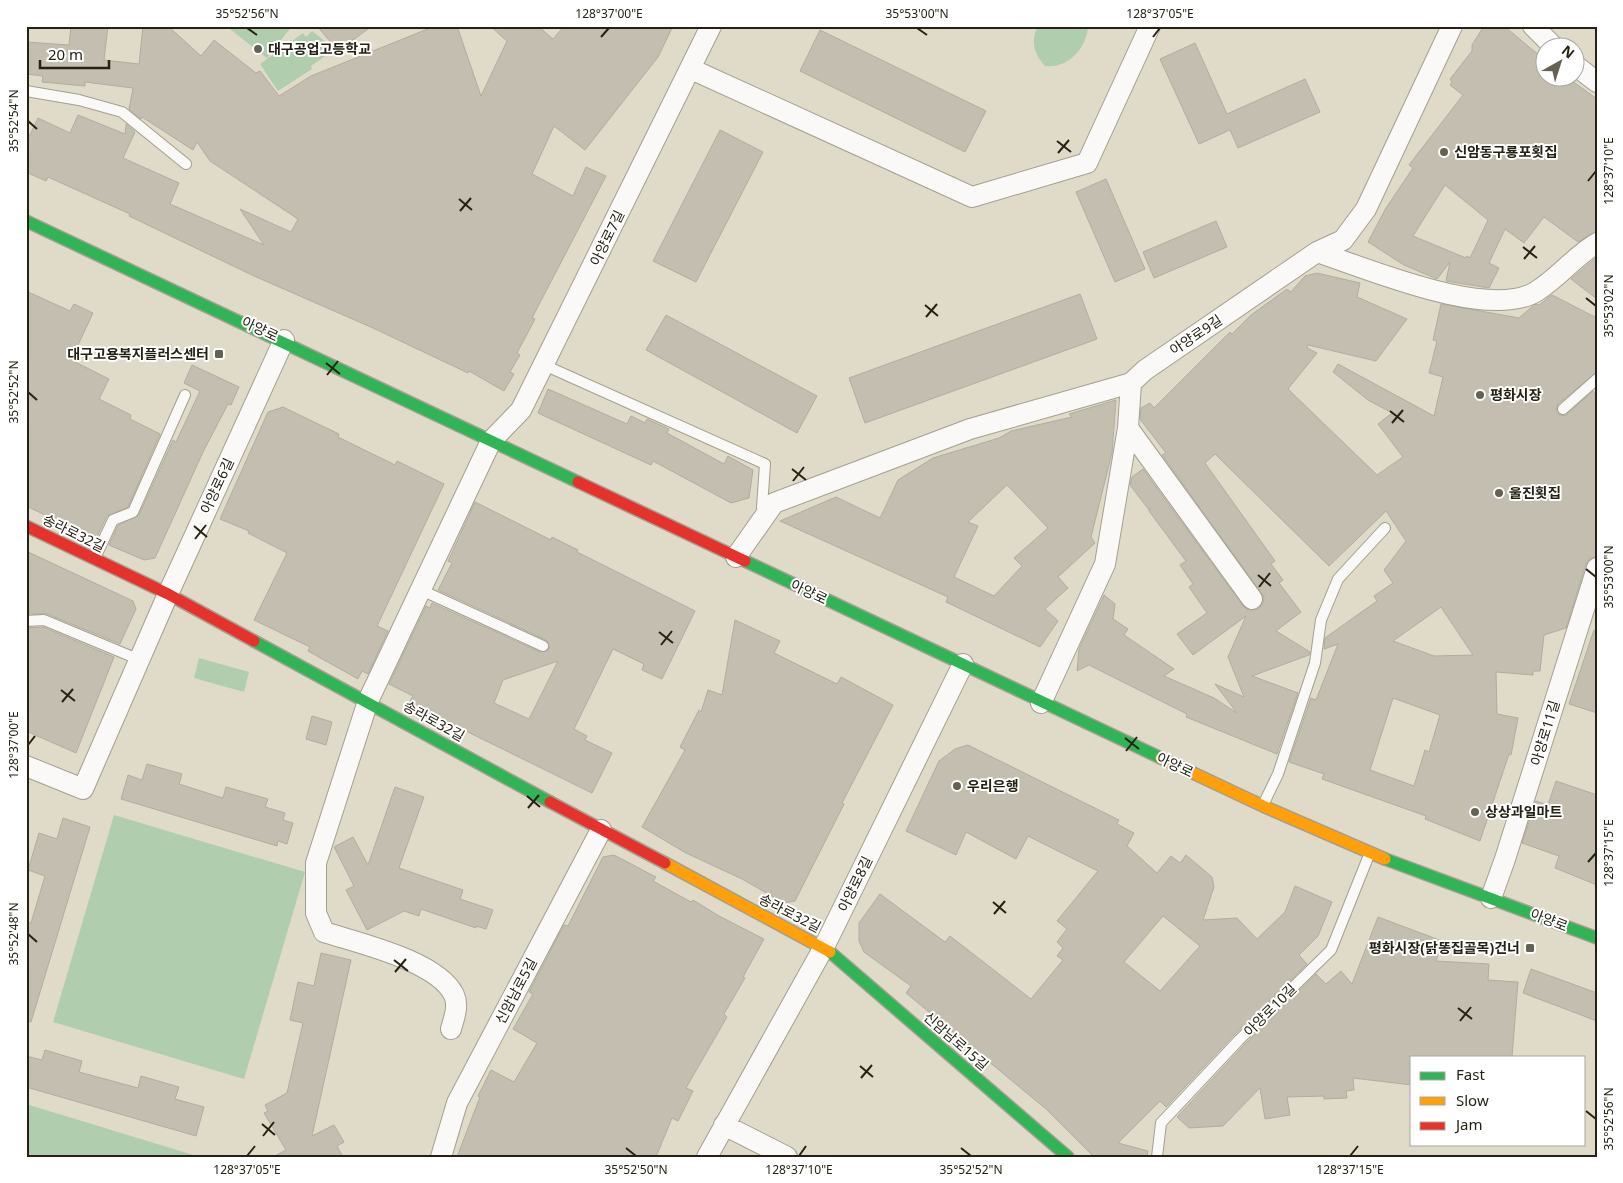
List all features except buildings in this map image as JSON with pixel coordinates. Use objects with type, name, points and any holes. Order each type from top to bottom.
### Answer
[{"type":"main road","name":"아양로","points":[[26,220],[284,340],[491,441],[1041,703],[1263,806],[1370,853],[1597,938]]},
{"type":"main road","name":"송라로32길","points":[[26,526],[168,594],[601,830],[824,947]]},
{"type":"main road","name":"신암남로15길","points":[[824,947],[1068,1157]]},
{"type":"street","name":"아양로7길","points":[[491,441],[521,410],[711,26]]},
{"type":"street","points":[[691,69],[972,198],[1086,163],[1150,26]]},
{"type":"street","name":"아양로9길","points":[[1131,383],[1145,370],[1317,252],[1343,240],[1366,209],[1452,26]]},
{"type":"street","points":[[1533,26],[1544,38]]},
{"type":"street","points":[[1586,74],[1597,82]]},
{"type":"street","points":[[1317,252],[1411,284],[1476,300],[1500,300],[1516,299],[1537,291],[1582,252],[1597,242]]},
{"type":"street","name":"아양로6길","points":[[26,766],[83,788],[168,594],[284,340]]},
{"type":"street","points":[[736,557],[774,503],[970,429],[1131,383],[1128,428],[1105,564],[1041,703]]},
{"type":"street","points":[[1128,428],[1252,598]]},
{"type":"street","points":[[451,1029],[456,1008],[453,994],[436,976],[422,965],[324,932],[316,913],[316,863],[368,702],[491,441]]},
{"type":"street","name":"아양로11길","points":[[1491,898],[1597,568]]},
{"type":"street","name":"아양로8길","points":[[707,1157],[824,947],[962,664]]},
{"type":"street","name":"신암남로5길","points":[[441,1157],[457,1103],[601,830]]},
{"type":"street","points":[[724,1125],[787,1157]]},
{"type":"lane","points":[[26,91],[79,100],[122,112],[186,164]]},
{"type":"lane","points":[[544,365],[766,464],[762,507],[768,512]]},
{"type":"lane","points":[[1563,409],[1597,379]]},
{"type":"lane","points":[[95,559],[113,520],[133,512],[185,395]]},
{"type":"lane","points":[[1263,806],[1278,774],[1312,672],[1321,620],[1338,579],[1385,528]]},
{"type":"lane","points":[[421,590],[543,646]]},
{"type":"lane","points":[[26,621],[44,620],[140,660]]},
{"type":"lane","name":"아양로10길","points":[[1157,1157],[1161,1123],[1239,1040],[1331,950],[1370,853]]},
{"type":"green space","points":[[226,26],[292,26],[267,58]]},
{"type":"green space","points":[[1038,26],[1088,26],[1084,42],[1075,55],[1061,64],[1045,66],[1038,57],[1034,47],[1034,37]]},
{"type":"green space","points":[[312,31],[335,49],[311,66],[312,69],[278,91],[260,64],[303,33],[306,37]]},
{"type":"green space","points":[[199,658],[249,672],[244,692],[194,678]]},
{"type":"green space","points":[[114,815],[305,872],[244,1079],[53,1022]]},
{"type":"green space","points":[[26,1104],[200,1157],[26,1157]]},
{"type":"traffic: fast","points":[[26,221],[578,482]]},
{"type":"traffic: fast","points":[[745,561],[1161,758]]},
{"type":"traffic: fast","points":[[254,641],[550,802]]},
{"type":"traffic: fast","points":[[1385,859],[1597,938]]},
{"type":"traffic: fast","points":[[830,952],[1068,1157]]},
{"type":"traffic: slow","points":[[1161,758],[1263,806],[1385,859]]},
{"type":"traffic: slow","points":[[665,863],[830,952]]},
{"type":"traffic: jam","points":[[578,482],[745,561]]},
{"type":"traffic: jam","points":[[26,526],[168,594],[254,641]]},
{"type":"traffic: jam","points":[[550,802],[665,863]]},
{"type":"place","name":"대구공업고등학교","points":[[258,49]]},
{"type":"place","name":"신암동구룡포횟집","points":[[1444,152]]},
{"type":"place","name":"대구고용복지플러스센터","points":[[219,354]]},
{"type":"place","name":"평화시장","points":[[1480,395]]},
{"type":"place","name":"울진횟집","points":[[1499,493]]},
{"type":"place","name":"우리은행","points":[[957,786]]},
{"type":"place","name":"상상과일마트","points":[[1475,812]]},
{"type":"place","name":"평화시장(닭똥집골목)건너","points":[[1530,948]]}]
